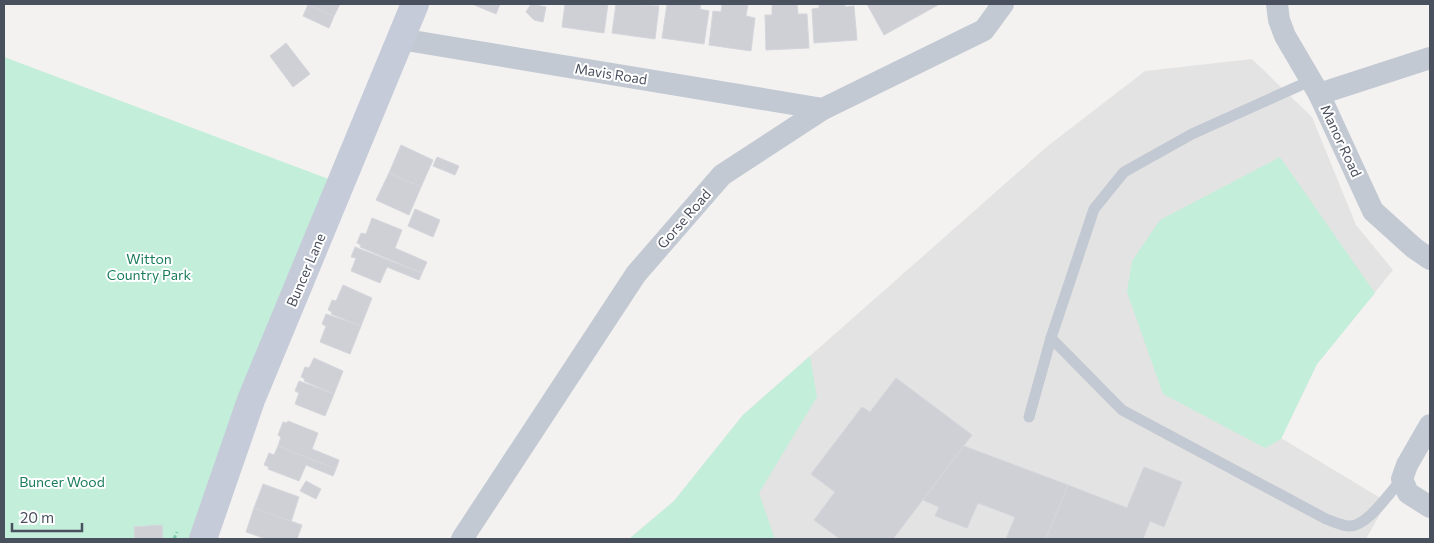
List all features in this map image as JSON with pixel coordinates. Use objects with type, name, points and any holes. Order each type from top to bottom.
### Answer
[{"type":"main road","name":"Buncer Lane","points":[[203,539],[251,400],[415,4]]},
{"type":"street","name":"Gorse Road","points":[[462,539],[636,274],[722,175],[823,109],[984,30],[1004,4]]},
{"type":"street","name":"Manor Road","points":[[1277,4],[1279,20],[1285,36],[1315,87],[1373,211],[1414,248],[1430,259]]},
{"type":"street","name":"Mavis Road","points":[[400,39],[823,109]]},
{"type":"street","points":[[1315,87],[1430,58]]},
{"type":"street","points":[[1430,425],[1405,472],[1408,493],[1430,507]]},
{"type":"lane","points":[[1029,417],[1051,338],[1094,209],[1124,172],[1192,134],[1315,87]]},
{"type":"lane","points":[[1051,338],[1122,410],[1326,519],[1348,526],[1357,525],[1365,520],[1405,472]]},
{"type":"shaded area","points":[[1252,59],[1312,117],[1356,225],[1393,270],[1317,364],[1281,438],[1387,502],[1366,539],[629,539],[674,501],[743,415],[1049,145],[1145,71]]},
{"type":"green space","name":"Witton Country Park","points":[[4,57],[342,184],[203,539],[4,539]]},
{"type":"green space","points":[[1280,157],[1375,293],[1317,364],[1281,439],[1265,448],[1163,394],[1127,292],[1132,261],[1160,220]]},
{"type":"green space","points":[[810,356],[817,397],[759,493],[775,539],[629,539],[674,501],[743,415]]},
{"type":"building","points":[[306,4],[340,4],[334,16]]},
{"type":"building","points":[[472,4],[500,4],[496,14]]},
{"type":"building","points":[[531,4],[546,7],[543,22],[534,20],[526,12]]},
{"type":"building","points":[[565,4],[608,4],[604,33],[562,27]]},
{"type":"building","points":[[616,4],[659,6],[655,39],[612,33]]},
{"type":"building","points":[[667,4],[701,4],[700,9],[709,11],[704,44],[662,38]]},
{"type":"building","points":[[722,4],[748,4],[746,16],[755,18],[751,51],[709,45],[713,11],[721,12]]},
{"type":"building","points":[[772,4],[797,4],[798,14],[807,14],[809,48],[766,50],[765,15],[772,15]]},
{"type":"building","points":[[819,4],[845,4],[845,7],[854,6],[857,40],[814,43],[812,9],[819,8]]},
{"type":"building","points":[[867,4],[937,4],[938,5],[884,35]]},
{"type":"building","points":[[308,5],[334,16],[329,28],[303,16]]},
{"type":"building","points":[[286,43],[310,74],[293,87],[270,56]]},
{"type":"building","points":[[401,145],[433,160],[421,187],[389,173]]},
{"type":"building","points":[[437,157],[459,166],[455,175],[433,166]]},
{"type":"building","points":[[389,173],[421,187],[409,215],[376,200]]},
{"type":"building","points":[[415,209],[440,220],[433,237],[408,226]]},
{"type":"building","points":[[372,218],[402,230],[395,248],[427,262],[422,273],[360,247],[361,245],[357,243],[361,233],[366,234]]},
{"type":"building","points":[[355,247],[422,273],[419,280],[387,267],[380,283],[351,271],[356,258],[351,257]]},
{"type":"building","points":[[343,285],[372,298],[361,326],[331,314],[332,312],[328,310],[332,300],[336,301]]},
{"type":"building","points":[[326,314],[361,326],[350,354],[320,342],[326,326],[322,324]]},
{"type":"building","points":[[314,358],[343,371],[334,394],[304,381],[305,379],[301,377],[305,367],[309,368]]},
{"type":"building","points":[[896,378],[972,435],[893,539],[840,539],[814,520],[835,492],[811,474],[862,407],[870,412]]},
{"type":"building","points":[[299,381],[334,394],[325,416],[295,404],[299,393],[295,391]]},
{"type":"building","points":[[288,421],[318,433],[312,449],[339,460],[336,469],[278,446],[281,437],[278,435],[283,422],[287,423]]},
{"type":"building","points":[[278,446],[336,469],[333,476],[306,465],[299,481],[268,469],[269,467],[264,465],[269,453],[274,455]]},
{"type":"building","points":[[964,446],[1068,485],[1046,539],[1006,539],[1015,517],[978,503],[967,528],[935,516],[939,507],[923,500]]},
{"type":"building","points":[[1144,467],[1182,482],[1164,527],[1150,521],[1143,539],[1046,539],[1068,485],[1127,508]]},
{"type":"building","points":[[306,481],[321,489],[316,499],[300,491]]},
{"type":"building","points":[[263,484],[299,497],[291,522],[254,508]]},
{"type":"building","points":[[254,508],[302,525],[297,539],[266,539],[246,532]]},
{"type":"building","points":[[162,525],[163,539],[135,539],[134,527]]},
{"type":"park label","name":"Buncer Wood","points":[[62,482]]}]
